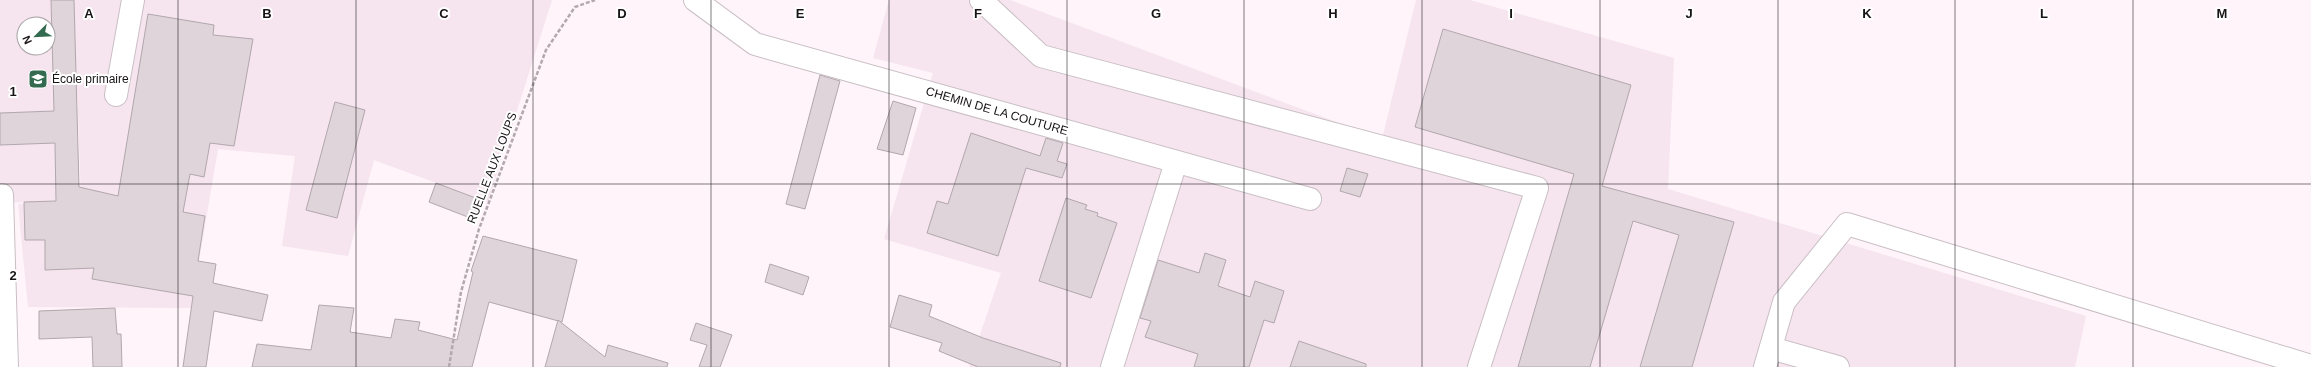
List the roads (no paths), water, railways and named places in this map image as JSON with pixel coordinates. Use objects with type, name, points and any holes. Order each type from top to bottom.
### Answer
[{"type":"lane","points":[[116,95],[133,0]]},
{"type":"lane","name":"CHEMIN DE LA COUTURE","points":[[695,0],[755,44],[1310,199]]},
{"type":"lane","points":[[981,0],[1040,56],[1537,188],[1479,367]]},
{"type":"lane","points":[[1112,367],[1176,162]]},
{"type":"lane","points":[[2,194],[7,367]]},
{"type":"lane","points":[[1838,367],[1768,358],[1784,302],[1847,224],[2311,366]]},
{"type":"place","name":"École primaire","points":[[38,79]]}]
